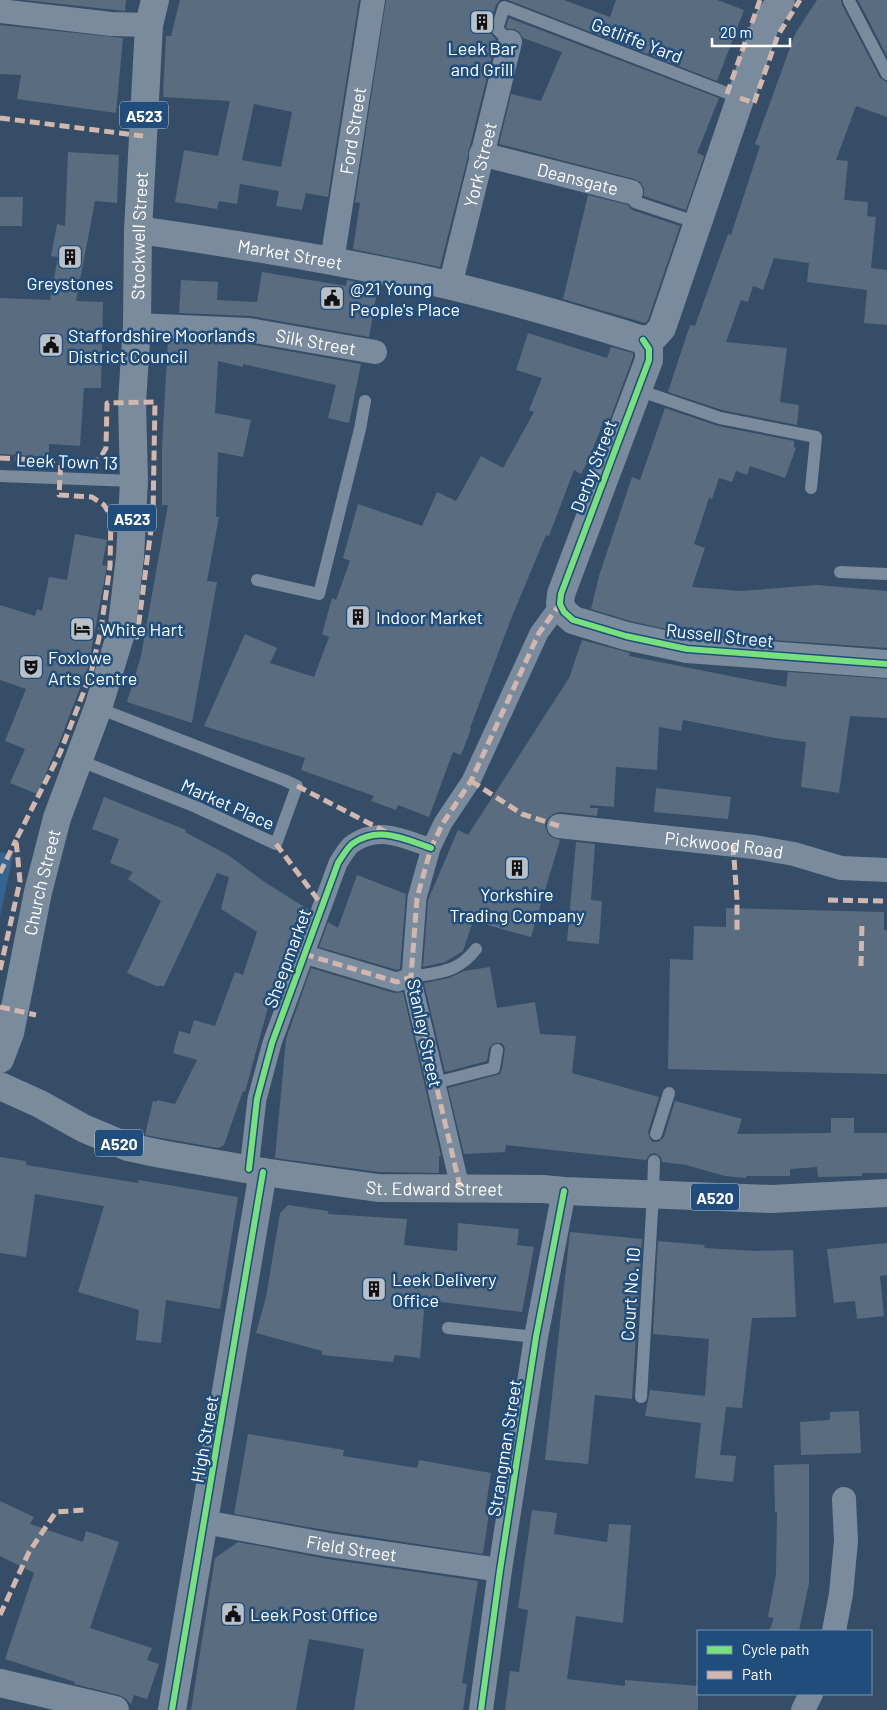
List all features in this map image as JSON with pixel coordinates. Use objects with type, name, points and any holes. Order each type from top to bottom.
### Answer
[{"type":"highway","name":"Stockwell Street","points":[[98,708],[120,633],[130,557],[134,481],[132,402],[137,325],[138,230],[152,13]]},
{"type":"highway","name":"Church Street","points":[[0,1059],[10,1033],[38,892],[57,818],[98,708]]},
{"type":"highway","name":"St. Edward Street","points":[[0,1086],[40,1104],[83,1128],[128,1147],[256,1171],[378,1188],[544,1189],[772,1199],[887,1193]]},
{"type":"street","name":"Ford Street","points":[[332,261],[373,0]]},
{"type":"street","points":[[643,340],[654,337],[662,328],[772,4]]},
{"type":"street","points":[[0,11],[111,24],[152,13]]},
{"type":"street","name":"York Street","points":[[450,286],[510,42]]},
{"type":"street","name":"Deansgate","points":[[481,154],[631,192]]},
{"type":"street","name":"Market Street","points":[[138,230],[260,248],[450,286],[516,302],[643,340]]},
{"type":"street","name":"Silk Street","points":[[137,325],[249,330],[375,352]]},
{"type":"street","name":"Derby Street","points":[[431,848],[443,824],[471,781],[539,634],[560,604],[568,577],[649,360],[648,349],[643,340]]},
{"type":"street","name":"Russell Street","points":[[560,604],[564,612],[573,620],[626,636],[687,649],[887,664]]},
{"type":"street","name":"Pickwood Road","points":[[559,826],[754,847],[794,854],[841,868],[887,870]]},
{"type":"street","name":"Sheepmarket","points":[[256,1171],[257,1099],[272,1044],[338,863],[351,844],[370,836],[389,834],[431,848]]},
{"type":"street","name":"Stanley Street","points":[[431,848],[417,898],[411,977],[460,1188]]},
{"type":"street","points":[[304,954],[396,982],[411,977]]},
{"type":"street","name":"High Street","points":[[172,1710],[204,1522],[256,1171]]},
{"type":"street","name":"Strangman Street","points":[[481,1710],[500,1570],[536,1337],[564,1191]]},
{"type":"street","points":[[834,1630],[841,1594],[846,1542],[844,1499]]},
{"type":"street","name":"Field Street","points":[[204,1522],[329,1545],[500,1570]]},
{"type":"street","points":[[0,1683],[115,1710]]},
{"type":"street","points":[[803,1710],[810,1695]]},
{"type":"lane","points":[[849,1],[887,74]]},
{"type":"lane","name":"Getliffe Yard","points":[[510,42],[497,29],[504,7],[740,98]]},
{"type":"lane","name":"Deansgate","points":[[631,192],[636,202],[698,223]]},
{"type":"lane","points":[[638,390],[720,418],[816,437],[811,488]]},
{"type":"lane","points":[[257,580],[319,594],[360,429],[365,401]]},
{"type":"lane","name":"Leek Town 13","points":[[0,476],[134,481]]},
{"type":"lane","points":[[840,572],[887,574]]},
{"type":"lane","name":"Market Place","points":[[78,760],[196,807],[276,844],[297,786],[98,708]]},
{"type":"lane","points":[[411,977],[451,969],[467,960],[476,949]]},
{"type":"lane","points":[[435,1083],[494,1068],[497,1050]]},
{"type":"lane","points":[[656,1134],[669,1093]]},
{"type":"lane","name":"Court No. 10","points":[[641,1397],[654,1161]]},
{"type":"lane","points":[[448,1328],[536,1337]]},
{"type":"shaded area","points":[[0,852],[13,855],[0,917]]},
{"type":"building","points":[[24,0],[126,0],[125,11]]},
{"type":"building","points":[[180,0],[359,0],[328,197],[306,193],[302,210],[276,206],[279,191],[240,184],[237,204],[219,201],[217,209],[175,202],[184,150],[218,156],[230,101],[163,97],[166,36],[171,36]],"holes":[[[254,104],[292,112],[281,167],[242,160]]]},
{"type":"building","points":[[386,0],[500,0],[496,5],[489,27],[489,31],[496,40],[440,267],[353,249],[360,203],[355,202]]},
{"type":"building","points":[[508,0],[564,0],[610,17],[616,0],[717,0],[744,10],[717,81]]},
{"type":"building","points":[[817,0],[841,0],[880,78],[887,82],[887,117],[856,106],[836,160],[848,161],[844,200],[868,202],[867,216],[876,217],[871,268],[887,270],[887,325],[864,323],[867,290],[807,282],[809,263],[774,258],[763,290],[753,286],[748,302],[741,300],[726,342],[787,348],[780,402],[799,405],[797,425],[722,410],[668,392],[690,325],[695,326],[728,234],[731,235],[760,146],[755,144],[795,34]]},
{"type":"building","points":[[858,0],[887,0],[887,56]]},
{"type":"building","points":[[509,18],[719,98],[697,153],[704,156],[686,210],[644,196],[644,188],[640,182],[634,179],[499,144],[511,94],[541,101],[562,52],[523,38],[514,29],[508,29],[506,27]]},
{"type":"building","points":[[0,25],[123,38],[116,113],[17,99],[21,75],[0,74]]},
{"type":"building","name":"Staffordshire Moorlands District Council","points":[[68,152],[119,155],[117,203],[95,201],[76,301],[103,302],[101,388],[84,388],[80,446],[49,444],[49,457],[0,454],[0,298],[50,300],[58,257],[51,256],[57,224],[65,226]]},
{"type":"building","points":[[588,195],[628,205],[632,210],[680,226],[648,320],[645,323],[563,299]]},
{"type":"building","points":[[0,197],[23,197],[22,226],[0,226]]},
{"type":"building","points":[[262,272],[346,286],[347,280],[378,286],[369,337],[251,316],[179,313],[181,280],[218,282],[217,300],[257,302]]},
{"type":"building","points":[[528,333],[607,358],[611,347],[633,353],[633,357],[609,422],[604,420],[581,474],[574,470],[549,536],[546,535],[511,619],[461,755],[453,752],[429,817],[398,805],[396,810],[371,801],[374,796],[301,770],[305,758],[204,726],[245,634],[277,648],[270,663],[314,677],[329,637],[322,634],[332,598],[336,600],[350,561],[343,558],[358,504],[422,526],[437,492],[456,501],[481,456],[503,468],[534,412],[529,410],[542,378],[516,370]]},
{"type":"building","points":[[168,340],[248,344],[361,364],[349,423],[328,418],[336,385],[243,364],[243,367],[218,361],[215,413],[251,420],[243,457],[218,452],[216,517],[219,517],[207,581],[217,582],[192,723],[127,702],[141,656],[168,505],[162,505],[162,448]]},
{"type":"building","points":[[665,408],[718,426],[794,441],[794,447],[796,448],[785,478],[750,466],[747,475],[736,471],[732,482],[719,478],[712,499],[709,498],[694,544],[705,548],[692,587],[741,591],[817,585],[887,591],[887,648],[689,634],[630,621],[591,609],[599,576],[632,477],[640,480]]},
{"type":"building","points":[[75,534],[107,540],[102,565],[107,566],[88,667],[37,794],[10,783],[25,749],[5,741],[26,689],[0,680],[0,605],[35,616],[37,609],[42,611],[49,577],[67,580]]},
{"type":"building","points":[[582,640],[630,653],[629,656],[786,687],[788,672],[887,679],[887,718],[850,716],[839,793],[801,787],[806,742],[775,738],[683,720],[681,731],[659,727],[657,770],[616,767],[614,807],[590,805],[590,808],[598,808],[597,816],[560,812],[548,818],[545,825],[547,832],[551,837],[560,840],[531,937],[473,921],[463,951],[445,962],[423,967],[428,900],[458,830],[468,835],[569,678]]},
{"type":"building","points":[[656,788],[731,797],[728,819],[654,812]]},
{"type":"building","points":[[104,797],[186,830],[185,832],[228,855],[266,883],[309,910],[283,980],[276,978],[245,1092],[243,1091],[224,1145],[218,1148],[145,1135],[153,1101],[157,1102],[157,1100],[175,1104],[197,1060],[173,1053],[179,1031],[190,1034],[194,1020],[215,1026],[235,972],[243,975],[257,932],[221,909],[229,877],[217,873],[164,986],[156,986],[127,973],[161,901],[128,879],[133,872],[110,863],[119,839],[92,829]]},
{"type":"building","points":[[576,842],[595,844],[591,900],[602,901],[599,944],[567,941]]},
{"type":"building","points":[[357,875],[406,894],[400,969],[397,970],[319,947],[328,922],[338,928]]},
{"type":"building","points":[[726,908],[884,912],[884,930],[887,930],[887,1074],[668,1069],[670,959],[693,960],[694,926],[726,927]]},
{"type":"building","points":[[490,967],[497,1008],[535,1002],[540,1034],[576,1036],[572,1073],[659,1097],[648,1132],[653,1142],[658,1142],[664,1137],[675,1101],[742,1119],[737,1134],[831,1133],[831,1118],[854,1118],[854,1133],[887,1133],[887,1173],[862,1173],[862,1176],[818,1177],[817,1167],[790,1169],[790,1176],[746,1176],[746,1178],[725,1176],[686,1165],[662,1162],[661,1157],[655,1153],[650,1154],[646,1160],[506,1145],[505,1152],[464,1154],[448,1088],[500,1074],[505,1048],[502,1043],[494,1043],[489,1048],[487,1061],[445,1072],[424,983],[449,978],[464,971]]},
{"type":"building","points":[[311,968],[394,993],[403,992],[441,1156],[439,1156],[439,1173],[379,1172],[275,1158],[286,1039]]},
{"type":"building","points":[[0,1157],[26,1161],[26,1165],[138,1183],[139,1180],[238,1197],[220,1309],[166,1300],[161,1343],[136,1340],[139,1310],[78,1292],[104,1206],[35,1194],[26,1257],[0,1253]]},
{"type":"building","points":[[288,1205],[328,1211],[328,1214],[407,1219],[404,1245],[457,1251],[458,1223],[519,1229],[517,1245],[534,1247],[522,1312],[425,1300],[420,1358],[395,1355],[393,1362],[322,1355],[322,1351],[256,1333],[266,1297],[280,1213]]},
{"type":"building","points":[[570,1232],[642,1239],[632,1399],[595,1395],[588,1464],[545,1460]]},
{"type":"building","points":[[658,1241],[705,1245],[704,1248],[757,1251],[793,1250],[796,1317],[752,1318],[742,1408],[726,1407],[720,1455],[736,1456],[733,1482],[695,1478],[701,1423],[645,1416],[650,1390],[705,1396],[709,1339],[653,1334]]},
{"type":"building","points":[[887,1243],[887,1275],[880,1276],[884,1316],[857,1319],[855,1301],[834,1303],[827,1249]]},
{"type":"building","points":[[859,1411],[861,1453],[801,1455],[800,1422],[830,1420],[830,1412]]},
{"type":"building","points":[[248,1434],[344,1450],[343,1456],[417,1468],[419,1460],[491,1473],[485,1512],[489,1513],[483,1554],[234,1514]]},
{"type":"building","points":[[809,1464],[809,1583],[799,1630],[769,1630],[774,1618],[768,1617],[776,1574],[777,1512],[775,1512],[774,1465]]},
{"type":"building","points":[[0,1501],[34,1517],[30,1524],[83,1542],[86,1531],[119,1542],[90,1628],[152,1648],[147,1660],[159,1664],[147,1699],[134,1695],[131,1704],[119,1695],[74,1684],[75,1682],[5,1659],[34,1573],[0,1556]]},
{"type":"building","points":[[532,1510],[557,1513],[554,1534],[607,1542],[609,1524],[631,1525],[623,1623],[576,1616],[567,1679],[625,1686],[625,1680],[697,1686],[698,1710],[505,1710],[510,1671],[519,1672],[528,1610],[518,1608]]},
{"type":"building","points":[[238,1542],[327,1559],[478,1581],[462,1683],[467,1684],[463,1710],[354,1710],[364,1649],[309,1639],[296,1710],[191,1710],[215,1558]]},
{"type":"marked path","points":[[727,94],[760,0]]},
{"type":"marked path","points":[[740,98],[754,103],[778,35],[800,0]]},
{"type":"marked path","points":[[0,118],[143,136]]},
{"type":"marked path","points":[[0,458],[93,463],[101,457],[106,448],[107,403],[155,402],[153,514],[137,637],[101,629]]},
{"type":"marked path","points":[[0,970],[20,881],[16,840],[60,753],[91,673],[101,629],[110,566],[111,516],[104,505],[92,497],[59,495],[61,461]]},
{"type":"marked path","points":[[460,1187],[411,977],[417,898],[431,848],[443,823],[471,781],[539,633],[560,604]]},
{"type":"marked path","points":[[471,781],[522,814],[559,826]]},
{"type":"marked path","points":[[297,786],[388,833]]},
{"type":"marked path","points":[[0,873],[16,840]]},
{"type":"marked path","points":[[276,844],[322,905]]},
{"type":"marked path","points":[[733,845],[737,899],[737,934]]},
{"type":"marked path","points":[[828,900],[887,901]]},
{"type":"marked path","points":[[861,966],[862,923]]},
{"type":"marked path","points":[[304,954],[397,982],[411,977]]},
{"type":"marked path","points":[[0,1007],[36,1015]]},
{"type":"marked path","points":[[0,1615],[29,1552],[56,1512],[85,1510]]},
{"type":"cycle path","points":[[643,340],[649,349],[649,360],[561,594],[560,604],[564,612],[573,620],[626,636],[687,649],[887,664]]},
{"type":"cycle path","points":[[249,1169],[257,1099],[272,1043],[338,863],[352,844],[372,835],[392,836],[431,848]]},
{"type":"cycle path","points":[[172,1710],[263,1172]]},
{"type":"cycle path","points":[[481,1710],[500,1570],[536,1337],[564,1191]]},
{"type":"place","name":"Leek Bar and Grill","points":[[482,22]]},
{"type":"place","name":"Greystones","points":[[70,257]]},
{"type":"place","name":"@21 Young People's Place","points":[[332,298]]},
{"type":"place","name":"Staffordshire Moorlands District Council","points":[[51,345]]},
{"type":"place","name":"Indoor Market","points":[[358,617]]},
{"type":"place","name":"White Hart","points":[[82,629]]},
{"type":"place","name":"Foxlowe Arts Centre","points":[[31,667]]},
{"type":"place","name":"Yorkshire Trading Company","points":[[517,868]]},
{"type":"place","name":"Leek Delivery Office","points":[[374,1289]]},
{"type":"place","name":"Leek Post Office","points":[[233,1614]]}]
